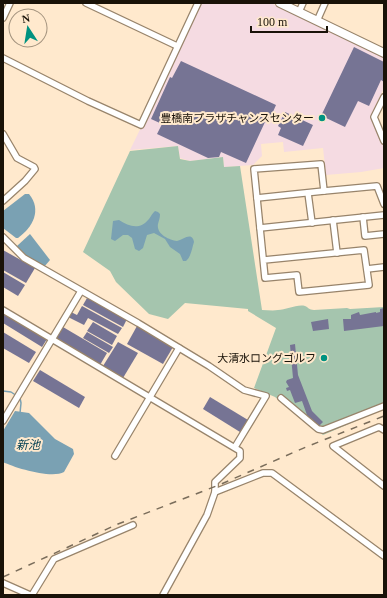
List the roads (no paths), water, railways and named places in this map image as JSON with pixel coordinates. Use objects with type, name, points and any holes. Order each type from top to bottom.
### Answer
[{"type":"street","points":[[3,18],[10,3]]},
{"type":"street","points":[[86,3],[177,46]]},
{"type":"street","points":[[3,58],[88,101],[140,125],[198,3]]},
{"type":"street","points":[[280,3],[384,53]]},
{"type":"street","points":[[298,12],[303,3]]},
{"type":"street","points":[[317,21],[326,3]]},
{"type":"street","points":[[384,97],[374,117],[384,141]]},
{"type":"street","points":[[3,134],[17,158],[34,167],[26,181],[3,201]]},
{"type":"street","points":[[264,260],[364,250],[369,286],[298,292],[297,275],[266,278],[260,228],[254,169],[321,164],[324,191]]},
{"type":"street","points":[[257,198],[377,186],[384,204]]},
{"type":"street","points":[[308,193],[312,223]]},
{"type":"street","points":[[260,228],[384,215]]},
{"type":"street","points":[[363,217],[365,236],[384,234]]},
{"type":"street","points":[[333,220],[337,253]]},
{"type":"street","points":[[3,237],[24,258],[179,348],[244,390],[266,396],[235,447]]},
{"type":"street","points":[[367,269],[384,267]]},
{"type":"street","points":[[3,421],[81,291]]},
{"type":"street","points":[[3,310],[240,451],[240,458],[215,482],[215,492],[207,515],[163,595]]},
{"type":"street","points":[[115,456],[179,348]]},
{"type":"street","points":[[281,398],[318,429],[323,430],[384,406]]},
{"type":"street","points":[[384,430],[379,427],[333,446],[384,486]]},
{"type":"street","points":[[215,492],[263,473],[272,472],[384,556]]},
{"type":"street","points":[[3,583],[31,595],[54,559],[133,525]]},
{"type":"water","points":[[25,194],[29,194],[33,200],[35,206],[34,218],[28,229],[16,238],[3,228],[3,211]]},
{"type":"water","points":[[155,211],[160,214],[158,228],[161,234],[177,241],[187,237],[191,237],[193,239],[194,242],[191,252],[186,261],[183,261],[180,254],[170,247],[165,239],[154,233],[147,235],[143,248],[139,251],[135,249],[132,238],[128,235],[123,235],[115,241],[111,239],[113,221],[119,220],[126,224],[138,226],[145,223]]},
{"type":"water","points":[[30,234],[50,260],[44,267],[29,258],[17,246]]},
{"type":"water","name":"新池","points":[[15,411],[29,413],[55,439],[73,449],[74,454],[64,472],[51,474],[24,470],[3,462],[3,431]]},
{"type":"waterway","points":[[3,391],[11,392],[17,396]]},
{"type":"waterway","points":[[20,398],[20,413]]},
{"type":"railway","points":[[3,577],[118,524],[219,485],[306,447],[384,416]]},
{"type":"place","name":"豊橋南プラザチャンスセンター","points":[[322,118]]},
{"type":"place","name":"大清水ロングゴルフ","points":[[324,358]]}]
